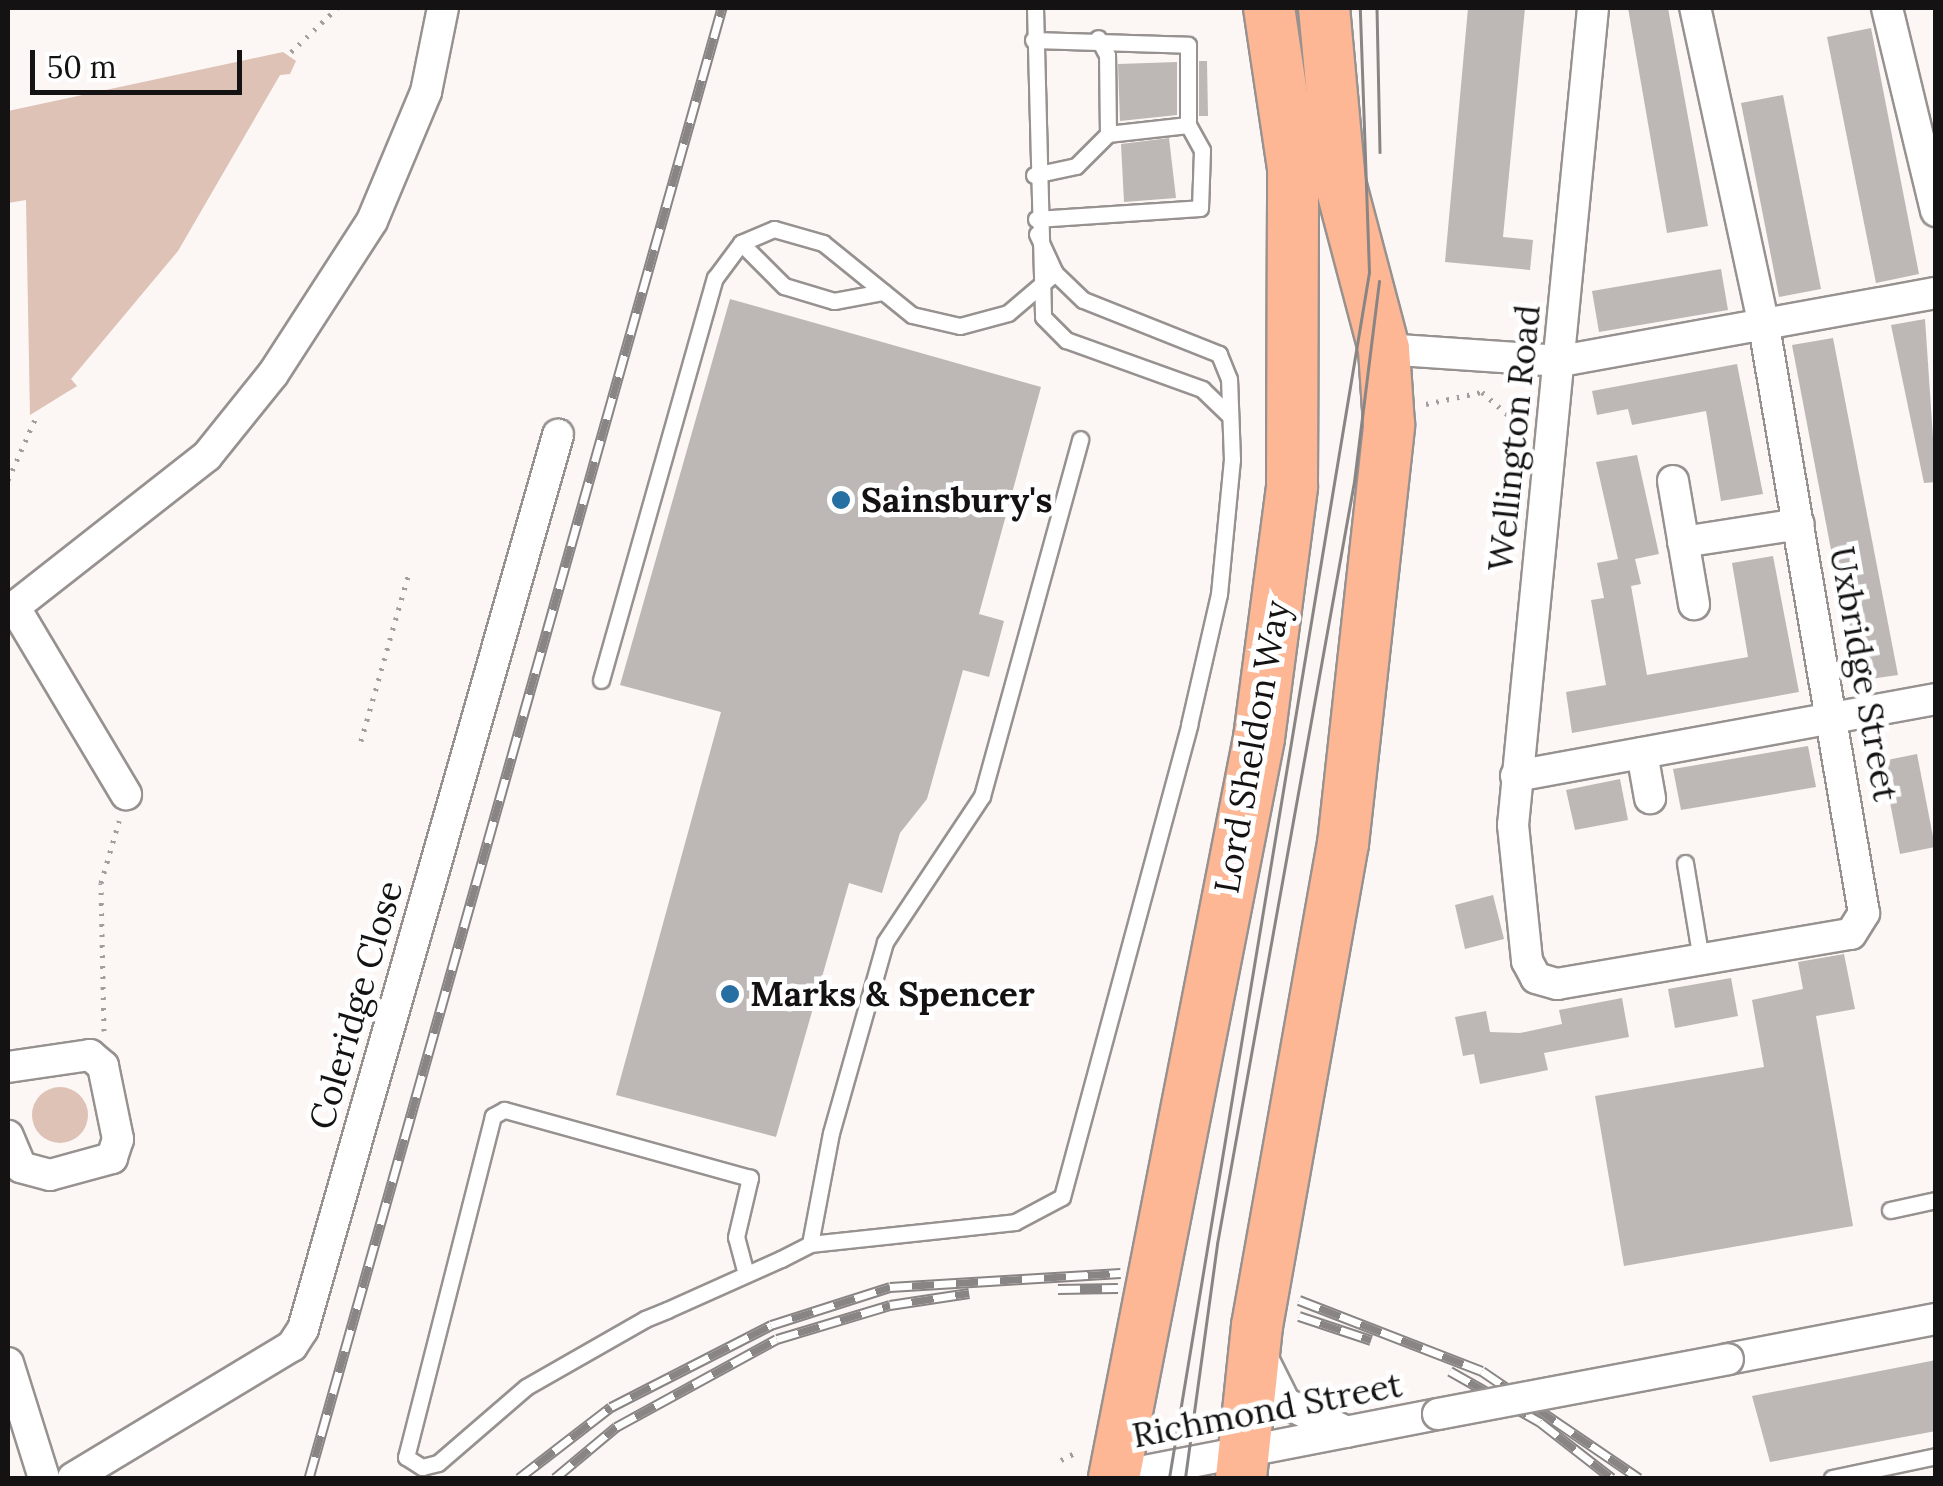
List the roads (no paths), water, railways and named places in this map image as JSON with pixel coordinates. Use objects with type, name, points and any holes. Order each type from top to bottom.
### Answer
[{"type":"highway","name":"Lord Sheldon Way","points":[[1106,1470],[1259,738],[1292,486],[1293,168],[1269,8]]},
{"type":"highway","points":[[1324,8],[1336,90]]},
{"type":"highway","points":[[1242,1466],[1257,1326],[1344,844],[1390,425],[1384,348],[1340,183],[1336,8]]},
{"type":"street","points":[[126,794],[11,610],[207,456],[273,374],[372,220],[426,92],[443,8]]},
{"type":"street","name":"Wellington Road","points":[[1516,876],[1516,776],[1593,8]]},
{"type":"street","name":"Uxbridge Street","points":[[1516,876],[1527,960],[1546,984],[1851,934],[1860,924],[1866,898],[1764,326],[1695,8]]},
{"type":"street","points":[[1887,8],[1936,211]]},
{"type":"street","points":[[1384,348],[1560,360],[1936,293]]},
{"type":"street","name":"Coleridge Close","points":[[72,1478],[292,1346],[303,1329],[558,435]]},
{"type":"street","points":[[1673,481],[1694,604]]},
{"type":"street","points":[[1683,542],[1799,524]]},
{"type":"street","points":[[1516,776],[1936,700]]},
{"type":"street","points":[[1642,753],[1650,798]]},
{"type":"street","points":[[8,1067],[90,1055],[110,1090],[112,1158],[34,1174],[21,1167],[8,1136]]},
{"type":"street","name":"Richmond Street","points":[[1106,1470],[1242,1466],[1347,1432],[1936,1319]]},
{"type":"street","points":[[1257,1326],[1273,1392],[1347,1432]]},
{"type":"street","points":[[8,1363],[44,1478]]},
{"type":"lane","points":[[1035,8],[1034,175],[1039,286],[1053,331],[1188,382],[1230,416]]},
{"type":"lane","points":[[1033,40],[1098,38],[1188,45],[1188,124],[1202,150],[1200,208],[1036,227]]},
{"type":"lane","points":[[1098,38],[1107,55],[1108,134]]},
{"type":"lane","points":[[1034,175],[1076,166],[1108,134],[1188,124]]},
{"type":"lane","points":[[746,1274],[736,1237],[750,1178],[504,1110],[494,1116],[406,1457],[422,1467],[438,1463],[526,1387],[810,1244],[1015,1222],[1062,1197],[1218,594],[1230,416],[1219,354],[1164,326],[1106,312],[1056,273],[1036,227]]},
{"type":"lane","points":[[601,680],[714,278],[741,243],[774,229],[823,243],[912,316],[960,326],[1008,312],[1056,273]]},
{"type":"lane","points":[[741,243],[784,286],[834,301],[883,292]]},
{"type":"lane","points":[[810,1244],[830,1133],[886,942],[982,796],[1080,438]]},
{"type":"lane","points":[[1685,862],[1702,960]]},
{"type":"lane","points":[[1890,1210],[1936,1200]]},
{"type":"lane","points":[[1832,1478],[1936,1456]]},
{"type":"tram line","points":[[1169,1478],[1369,272],[1360,8]]},
{"type":"tram line","points":[[1377,8],[1380,152]]},
{"type":"tram line","points":[[1185,1478],[1217,1244],[1354,482],[1379,282]]},
{"type":"railway","points":[[309,1478],[722,8]]},
{"type":"railway","points":[[519,1478],[611,1407],[771,1325],[890,1287],[1121,1273]]},
{"type":"railway","points":[[1058,1289],[1118,1288]]},
{"type":"railway","points":[[555,1478],[616,1427],[777,1339],[890,1305],[969,1293]]},
{"type":"railway","points":[[1299,1300],[1482,1371],[1639,1478]]},
{"type":"railway","points":[[1299,1316],[1371,1340]]},
{"type":"railway","points":[[1450,1371],[1540,1422],[1612,1478]]},
{"type":"place","name":"Sainsbury's","points":[[841,500]]},
{"type":"place","name":"Marks & Spencer","points":[[730,994]]}]
